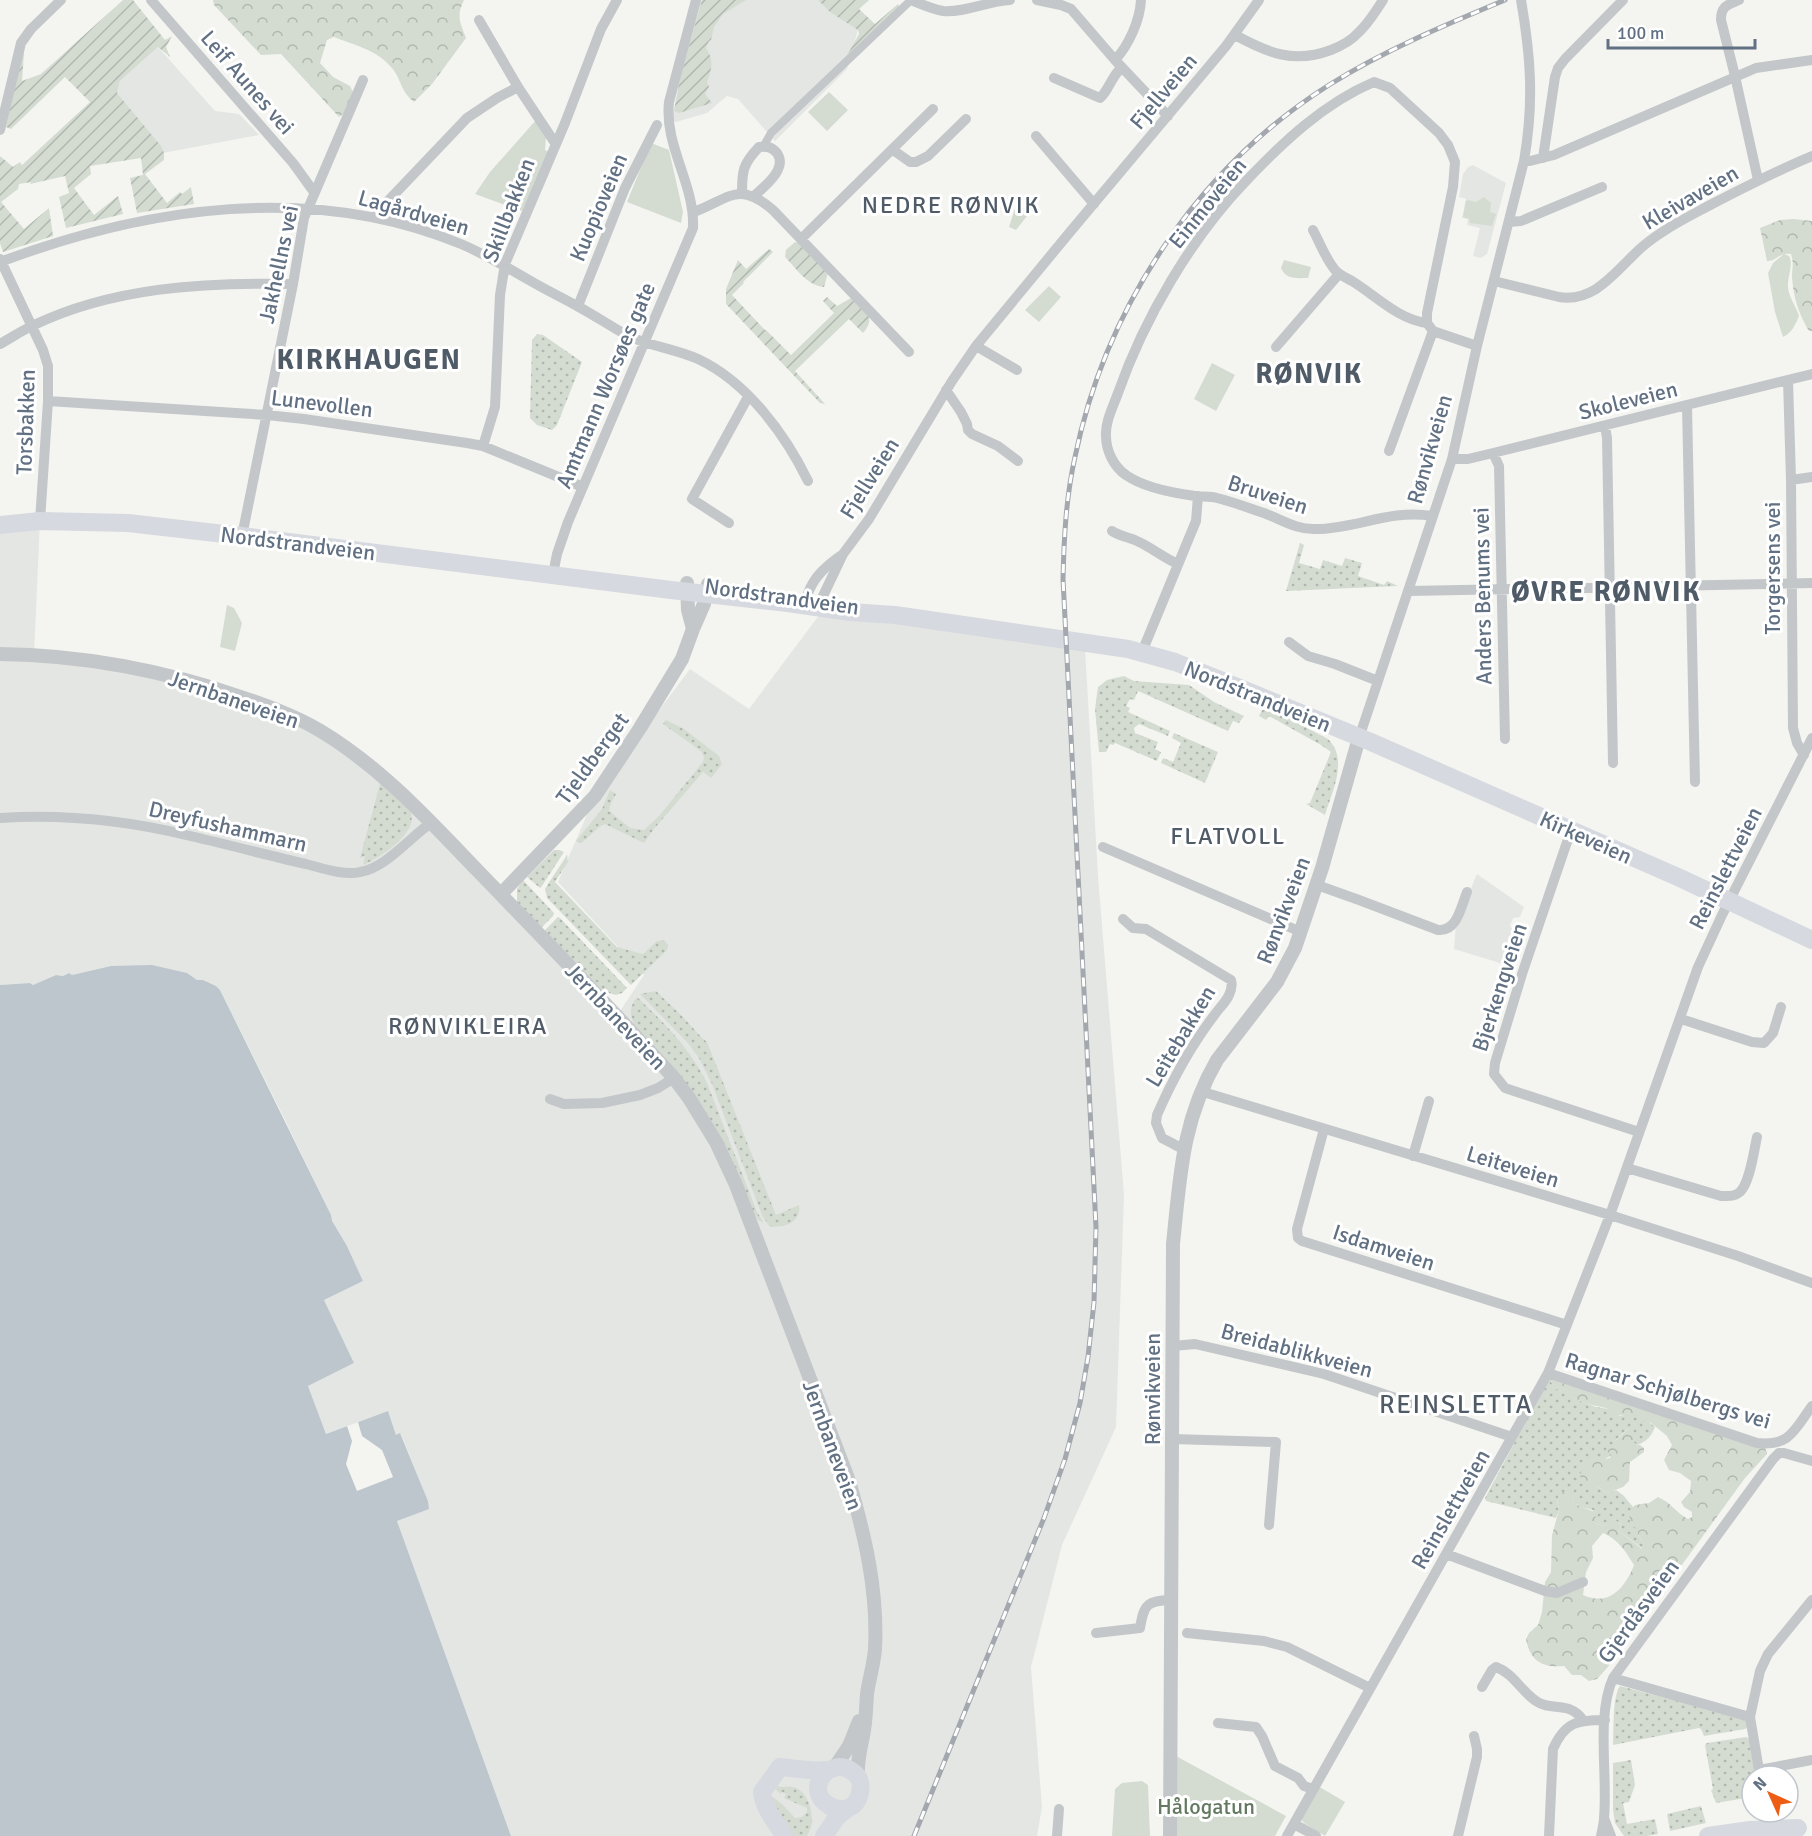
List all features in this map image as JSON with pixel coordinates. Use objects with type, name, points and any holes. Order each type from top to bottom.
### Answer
[{"type":"main road","name":"Nordstrandveien","points":[[0,525],[40,521],[128,523],[596,580],[814,600],[882,610],[895,615],[1142,652],[1218,679],[1359,738]]},
{"type":"main road","name":"Kirkeveien","points":[[1359,738],[1729,900],[1812,939]]},
{"type":"main road","points":[[780,1767],[850,1770],[858,1777]]},
{"type":"main road","points":[[780,1767],[791,1772],[826,1804],[837,1809],[848,1808]]},
{"type":"main road","points":[[780,1767],[762,1792],[765,1805],[784,1836]]},
{"type":"main road","name":"Jernbaneveien","points":[[815,1836],[820,1819],[820,1781],[832,1769]]},
{"type":"main road","name":"Jernbaneveien","points":[[824,1836],[837,1817],[853,1805],[859,1796],[861,1786],[858,1777]]},
{"type":"main road","points":[[763,1836],[773,1820]]},
{"type":"main road","points":[[1708,1836],[1805,1826]]},
{"type":"main road","points":[[1767,1836],[1805,1826]]},
{"type":"street","points":[[0,130],[3,104],[21,43],[31,29],[61,0]]},
{"type":"street","name":"Leif Aunes vei","points":[[151,0],[293,163],[314,192]]},
{"type":"street","name":"Skillbakken","points":[[483,446],[495,407],[500,295],[505,264],[565,123],[601,29],[617,0]]},
{"type":"street","name":"Amtmann Worsøes gate","points":[[553,574],[557,554],[583,487],[693,228],[694,212],[691,196],[671,139],[668,113],[696,0]]},
{"type":"street","points":[[763,147],[771,133],[911,0],[943,11],[956,11],[989,1],[1010,0]]},
{"type":"street","points":[[1037,0],[1071,9],[1168,116]]},
{"type":"street","points":[[1054,78],[1100,98],[1104,95],[1136,23],[1141,0]]},
{"type":"street","name":"Fjellveien","points":[[814,600],[843,554],[869,519],[946,390],[976,346],[1235,35],[1258,0]]},
{"type":"street","points":[[1235,35],[1273,52],[1292,57],[1307,57],[1349,41],[1366,25],[1383,0]]},
{"type":"street","name":"Rønvikveien","points":[[1170,1836],[1173,1244],[1183,1149],[1200,1091],[1217,1060],[1277,982],[1295,948],[1317,885],[1359,738],[1452,459],[1524,161],[1528,135],[1531,99],[1528,42],[1521,0]]},
{"type":"street","points":[[1543,158],[1558,68],[1623,0]]},
{"type":"street","points":[[1739,0],[1723,8],[1721,20],[1758,180]]},
{"type":"street","points":[[479,20],[518,87],[555,143]]},
{"type":"street","points":[[1524,161],[1543,158],[1756,68],[1812,60]]},
{"type":"street","name":"Jakhellns vei","points":[[242,536],[293,284],[304,218],[363,80]]},
{"type":"street","name":"Einmoveien","points":[[1198,496],[1134,480],[1125,475],[1109,455],[1106,437],[1107,424],[1124,375],[1161,298],[1189,255],[1237,191],[1275,152],[1319,115],[1336,102],[1374,82],[1389,88],[1439,133],[1448,145],[1455,162],[1430,327]]},
{"type":"street","points":[[375,217],[467,118],[518,87]]},
{"type":"street","points":[[801,239],[933,109]]},
{"type":"street","points":[[892,150],[910,162],[922,160],[966,119]]},
{"type":"street","name":"Kuopioveien","points":[[578,306],[625,188],[657,125]]},
{"type":"street","points":[[1036,136],[1094,204]]},
{"type":"street","points":[[742,193],[742,173],[747,162],[759,147],[772,148],[780,159],[780,167],[754,196]]},
{"type":"street","name":"Kleivaveien","points":[[1494,281],[1559,297],[1587,295],[1599,288],[1640,249],[1663,231],[1758,180],[1812,156]]},
{"type":"street","points":[[1509,222],[1521,221],[1602,187]]},
{"type":"street","points":[[694,212],[719,199],[742,193],[764,201],[909,352]]},
{"type":"street","name":"Lagårdveien","points":[[0,261],[69,238],[148,219],[210,210],[308,208],[375,217],[450,240],[505,264],[628,336],[644,343],[682,353],[722,374],[759,408],[783,439],[808,481]]},
{"type":"street","points":[[1313,230],[1339,274],[1415,321],[1478,346]]},
{"type":"street","name":"Torsbakken","points":[[0,261],[43,350],[48,366],[48,401],[40,521]]},
{"type":"street","points":[[1276,347],[1339,274]]},
{"type":"street","points":[[0,344],[32,326],[116,297],[199,285],[293,284]]},
{"type":"street","points":[[1389,451],[1430,327]]},
{"type":"street","points":[[976,346],[1017,370]]},
{"type":"street","name":"Skoleveien","points":[[1452,459],[1468,459],[1812,374]]},
{"type":"street","name":"Torgersens vei","points":[[1788,380],[1793,728],[1797,743],[1809,747]]},
{"type":"street","points":[[946,390],[972,434],[998,446],[1018,461]]},
{"type":"street","points":[[729,523],[692,499],[748,397]]},
{"type":"street","name":"Lunevollen","points":[[48,401],[267,415],[483,446],[583,487]]},
{"type":"street","points":[[1687,406],[1695,782]]},
{"type":"street","points":[[1605,426],[1613,763]]},
{"type":"street","name":"Anders Benums vei","points":[[1493,453],[1499,466],[1505,739]]},
{"type":"street","points":[[1791,480],[1812,477]]},
{"type":"street","points":[[1142,652],[1196,520],[1198,496]]},
{"type":"street","name":"Bruveien","points":[[1198,496],[1215,497],[1292,525],[1315,529],[1397,515],[1432,516]]},
{"type":"street","points":[[1112,531],[1120,537],[1134,539],[1178,564]]},
{"type":"street","name":"Fjellveien","points":[[814,600],[810,587],[828,564],[843,554]]},
{"type":"street","points":[[1409,591],[1812,584]]},
{"type":"street","points":[[687,587],[688,610],[693,629]]},
{"type":"street","name":"Tjeldberget","points":[[501,894],[595,796],[674,674],[682,659],[708,589]]},
{"type":"street","points":[[1289,642],[1308,656],[1378,681]]},
{"type":"street","name":"Jernbaneveien","points":[[0,654],[46,656],[94,662],[144,671],[223,691],[283,711],[349,748],[377,770],[501,894],[674,1078],[716,1142],[736,1185],[849,1481],[866,1543],[874,1600],[875,1650],[857,1766],[858,1777]]},
{"type":"street","name":"Reinslettveien","points":[[1287,1836],[1548,1373],[1610,1215],[1698,967],[1729,900],[1809,747]]},
{"type":"street","name":"Dreyfushammarn","points":[[0,818],[39,816],[104,819],[176,832],[326,869],[360,873],[388,858],[431,823]]},
{"type":"street","name":"Bjerkengveien","points":[[1573,831],[1567,842],[1522,974],[1495,1063],[1494,1074],[1505,1088],[1639,1132]]},
{"type":"street","points":[[1103,847],[1301,932]]},
{"type":"street","points":[[1317,885],[1438,930],[1453,926],[1467,892]]},
{"type":"street","name":"Leitebakken","points":[[1124,920],[1133,928],[1146,928],[1232,980],[1233,987],[1226,1001],[1184,1058],[1156,1115],[1155,1123],[1162,1138],[1183,1149]]},
{"type":"street","points":[[1681,1019],[1752,1042],[1764,1043],[1773,1033],[1781,1007]]},
{"type":"street","points":[[550,1099],[564,1104],[602,1103],[640,1095],[674,1078]]},
{"type":"street","name":"Leiteveien","points":[[1200,1091],[1610,1215],[1738,1256],[1812,1283]]},
{"type":"street","points":[[1413,1156],[1429,1101]]},
{"type":"street","name":"Isdamveien","points":[[1324,1129],[1297,1229],[1298,1238],[1567,1325]]},
{"type":"street","points":[[1627,1168],[1721,1196],[1731,1196],[1738,1194],[1748,1177],[1757,1137]]},
{"type":"street","name":"Breidablikkveien","points":[[1173,1346],[1195,1344],[1324,1374],[1512,1437]]},
{"type":"street","name":"Ragnar Schjølbergs vei","points":[[1548,1373],[1812,1461]]},
{"type":"street","name":"Gjerdåsveien","points":[[1601,1836],[1604,1818],[1605,1720],[1608,1688],[1613,1678],[1760,1478],[1778,1449],[1812,1406]]},
{"type":"street","points":[[1173,1439],[1276,1442],[1269,1525]]},
{"type":"street","points":[[1446,1554],[1545,1591],[1557,1593],[1583,1582]]},
{"type":"street","points":[[1096,1633],[1140,1628],[1145,1606],[1153,1600],[1171,1600]]},
{"type":"street","points":[[1812,1600],[1768,1654],[1760,1671],[1750,1717],[1760,1770],[1812,1760]]},
{"type":"street","points":[[1187,1633],[1264,1641],[1287,1647],[1370,1689]]},
{"type":"street","points":[[1482,1687],[1496,1667],[1516,1681],[1538,1703],[1571,1709],[1583,1720]]},
{"type":"street","points":[[1613,1678],[1750,1717]]},
{"type":"street","name":"Jernbaneveien","points":[[832,1769],[849,1746],[867,1696]]},
{"type":"street","points":[[1549,1836],[1553,1749],[1561,1734],[1572,1724],[1583,1720],[1605,1720]]},
{"type":"street","points":[[1218,1723],[1256,1727],[1275,1766],[1298,1778],[1304,1786],[1312,1789]]},
{"type":"street","points":[[1458,1836],[1477,1757],[1474,1736]]},
{"type":"street","points":[[1057,1836],[1059,1809]]},
{"type":"street","name":"Gjerdåsveien","points":[[1604,1818],[1611,1836]]},
{"type":"street","points":[[1294,1824],[1316,1836]]},
{"type":"shaded area","points":[[700,0],[834,0],[860,22],[847,69],[775,141],[738,99],[727,96],[707,113],[676,122],[671,120]]},
{"type":"shaded area","points":[[158,47],[215,111],[239,114],[259,135],[163,153],[117,93],[120,81]]},
{"type":"shaded area","points":[[1473,165],[1506,183],[1487,254],[1481,258],[1473,256],[1480,228],[1467,225],[1468,219],[1462,218],[1466,199],[1459,197],[1463,174],[1468,167]]},
{"type":"shaded area","points":[[40,521],[34,655],[94,662],[283,711],[377,770],[614,1020],[644,975],[558,882],[595,796],[690,669],[749,709],[820,614],[1085,648],[1098,876],[1124,1195],[1116,1427],[1062,1545],[1031,1667],[1042,1807],[1037,1836],[511,1836],[397,1521],[429,1508],[401,1434],[396,1435],[388,1411],[326,1434],[308,1386],[354,1363],[324,1300],[363,1281],[347,1246],[331,1221],[331,1215],[220,990],[187,973],[111,966],[72,975],[69,973],[63,976],[56,975],[33,985],[30,983],[0,985],[0,524]]},
{"type":"shaded area","points":[[1477,874],[1524,907],[1520,917],[1513,918],[1510,926],[1518,937],[1510,966],[1454,949],[1456,924]]},
{"type":"shaded area","points":[[152,965],[187,973],[220,990],[363,1281],[324,1300],[354,1363],[308,1386],[326,1434],[388,1411],[396,1435],[400,1433],[428,1501],[429,1509],[397,1521],[511,1836],[0,1836],[0,985],[30,983],[33,985],[56,975],[63,976],[69,973],[72,975],[111,966]]},
{"type":"green space","points":[[123,0],[133,0],[165,40],[172,36],[166,47],[170,57],[158,47],[120,81],[117,93],[161,146],[164,153],[164,160],[145,174],[167,203],[180,192],[182,194],[191,187],[194,204],[137,213],[130,178],[143,175],[141,158],[90,166],[91,174],[74,188],[94,215],[118,196],[123,214],[66,228],[59,197],[69,193],[65,176],[30,184],[31,182],[19,184],[18,189],[1,202],[24,229],[49,208],[53,236],[3,252],[0,243],[0,156],[13,167],[20,162],[22,165],[90,102],[65,77],[11,129],[6,127],[22,54],[24,53],[22,81],[41,74]]},
{"type":"green space","points":[[213,0],[464,0],[460,10],[460,19],[466,38],[432,84],[414,102],[409,98],[395,71],[379,56],[334,37],[327,40],[320,63],[333,77],[350,86],[354,94],[346,112],[339,117],[281,54],[261,55],[214,5]]},
{"type":"green space","points":[[702,0],[746,0],[723,14],[714,27],[711,40],[706,48],[711,65],[707,82],[709,87],[705,94],[712,103],[679,113],[674,111],[680,78]]},
{"type":"green space","points":[[818,0],[869,0],[859,9],[875,24],[898,4],[900,8],[845,59],[859,34],[858,30],[830,12]]},
{"type":"green space","points":[[829,92],[848,110],[827,131],[808,112]]},
{"type":"green space","points":[[536,120],[546,136],[545,150],[551,153],[522,211],[475,194],[490,172]]},
{"type":"green space","points":[[651,143],[669,150],[683,212],[681,223],[627,202]]},
{"type":"green space","points":[[1484,197],[1491,203],[1490,212],[1496,214],[1492,226],[1470,223],[1469,219],[1463,217],[1466,201],[1476,202]]},
{"type":"green space","points":[[1018,199],[1035,206],[1016,230],[1009,227]]},
{"type":"green space","points":[[1780,220],[1812,221],[1812,331],[1809,331],[1805,325],[1795,298],[1791,254],[1784,254],[1767,261],[1760,228]]},
{"type":"green space","points":[[795,242],[799,243],[828,273],[824,287],[807,280],[785,257],[786,250]]},
{"type":"green space","points":[[769,249],[773,252],[732,295],[791,355],[834,313],[823,301],[827,297],[837,306],[851,298],[869,318],[863,333],[849,319],[795,371],[825,404],[820,403],[726,304],[726,289],[738,260],[746,269]]},
{"type":"green space","points":[[1784,254],[1789,256],[1790,260],[1788,287],[1799,316],[1791,331],[1783,337],[1775,312],[1768,273],[1773,263]]},
{"type":"green space","points":[[1284,260],[1311,267],[1308,278],[1292,278],[1286,275],[1281,268]]},
{"type":"green space","points":[[1049,286],[1061,297],[1039,322],[1025,310]]},
{"type":"green space","points":[[537,334],[543,335],[582,362],[557,425],[552,430],[537,425],[530,418],[532,340]]},
{"type":"green space","points":[[1212,363],[1235,375],[1216,411],[1194,399]]},
{"type":"green space","points":[[1300,543],[1304,545],[1299,563],[1320,569],[1323,560],[1342,566],[1345,558],[1362,563],[1358,576],[1384,585],[1387,581],[1398,586],[1286,591]]},
{"type":"green space","points":[[227,605],[234,608],[242,623],[235,651],[220,647]]},
{"type":"green space","points":[[1124,676],[1134,681],[1189,685],[1214,702],[1244,716],[1239,723],[1233,721],[1228,731],[1138,691],[1134,700],[1130,699],[1126,706],[1130,708],[1128,712],[1170,731],[1168,736],[1139,724],[1134,728],[1135,733],[1158,742],[1155,749],[1161,752],[1157,761],[1115,743],[1110,744],[1106,752],[1099,752],[1095,709],[1098,687],[1107,680]]},
{"type":"green space","points":[[1262,710],[1273,710],[1328,739],[1334,747],[1337,756],[1337,776],[1325,815],[1306,804],[1310,803],[1331,752],[1269,716],[1266,720],[1259,716]]},
{"type":"green space","points":[[666,720],[684,729],[719,756],[722,764],[711,778],[703,772],[644,843],[605,824],[581,843],[576,841],[602,809],[610,790],[616,794],[609,811],[630,828],[644,830],[659,816],[703,762],[704,757],[701,751],[663,724]]},
{"type":"green space","points":[[1174,733],[1218,752],[1205,783],[1161,763],[1163,758],[1173,762],[1181,743],[1172,738]]},
{"type":"green space","points":[[381,780],[410,810],[412,818],[410,827],[397,843],[379,857],[363,865],[365,856],[360,858]]},
{"type":"green space","points":[[554,850],[564,852],[540,888],[527,877]]},
{"type":"green space","points":[[567,855],[568,862],[555,882],[617,947],[643,954],[657,941],[664,940],[668,945],[667,950],[631,985],[547,898],[545,889]]},
{"type":"green space","points":[[523,880],[554,913],[541,928],[517,902],[517,889]]},
{"type":"green space","points":[[558,917],[627,988],[622,993],[616,995],[602,991],[544,931]]},
{"type":"green space","points":[[656,991],[707,1042],[776,1215],[799,1205],[798,1216],[790,1223],[769,1226],[762,1215],[712,1084],[699,1058],[687,1042],[640,994]]},
{"type":"green space","points":[[637,997],[676,1037],[700,1070],[757,1212],[764,1223],[754,1214],[725,1149],[699,1102],[676,1070],[634,1024],[631,1010]]},
{"type":"green space","points":[[1550,1377],[1765,1447],[1767,1454],[1745,1478],[1607,1668],[1597,1679],[1589,1681],[1581,1675],[1572,1675],[1564,1666],[1549,1666],[1538,1662],[1531,1653],[1526,1639],[1538,1625],[1542,1612],[1545,1582],[1551,1572],[1552,1535],[1559,1510],[1557,1499],[1566,1491],[1572,1494],[1578,1505],[1596,1513],[1595,1523],[1604,1526],[1607,1524],[1607,1517],[1614,1519],[1621,1525],[1619,1531],[1642,1549],[1644,1544],[1638,1531],[1630,1522],[1629,1512],[1635,1505],[1649,1503],[1658,1497],[1688,1519],[1692,1517],[1692,1512],[1681,1502],[1690,1492],[1691,1481],[1680,1473],[1669,1470],[1664,1460],[1672,1445],[1667,1436],[1650,1422],[1640,1420],[1639,1414],[1615,1414],[1609,1409],[1583,1402],[1553,1388],[1552,1383],[1548,1380]],"holes":[[[1603,1533],[1621,1546],[1634,1565],[1621,1588],[1601,1599],[1583,1595],[1586,1572],[1593,1558],[1592,1546]]]},
{"type":"green space","points":[[1548,1380],[1554,1388],[1578,1400],[1609,1409],[1620,1416],[1640,1414],[1655,1427],[1648,1439],[1637,1445],[1633,1442],[1628,1428],[1619,1437],[1614,1443],[1612,1455],[1605,1459],[1597,1486],[1607,1493],[1616,1490],[1634,1508],[1632,1510],[1639,1531],[1638,1535],[1644,1544],[1643,1549],[1619,1531],[1621,1525],[1614,1519],[1604,1526],[1595,1523],[1593,1510],[1580,1507],[1571,1498],[1557,1499],[1559,1510],[1556,1518],[1486,1501],[1485,1498]]},
{"type":"green space","points":[[1628,1428],[1634,1433],[1633,1442],[1644,1448],[1644,1452],[1630,1462],[1629,1481],[1623,1487],[1607,1493],[1597,1486],[1591,1488],[1581,1482],[1580,1474],[1592,1456],[1610,1458],[1611,1455],[1606,1450]]},
{"type":"green space","points":[[1620,1686],[1742,1718],[1747,1721],[1748,1727],[1704,1736],[1699,1728],[1613,1745],[1615,1706]]},
{"type":"green space","points":[[1746,1737],[1751,1740],[1755,1764],[1740,1764],[1740,1799],[1716,1803],[1711,1790],[1713,1789],[1705,1745]]},
{"type":"green space","name":"Hålogatun","points":[[1176,1756],[1286,1816],[1275,1836],[1175,1836]]},
{"type":"green space","points":[[1631,1760],[1635,1785],[1629,1802],[1623,1803],[1627,1824],[1655,1819],[1658,1834],[1624,1836],[1615,1823],[1613,1763]]},
{"type":"green space","points":[[1142,1781],[1148,1785],[1150,1836],[1112,1836],[1115,1789],[1122,1783]]},
{"type":"green space","points":[[778,1786],[792,1787],[805,1796],[812,1817],[812,1825],[807,1836],[791,1836],[771,1798],[773,1797],[783,1805],[795,1818],[802,1817],[807,1812],[807,1808],[784,1798],[786,1794],[782,1792],[781,1794],[775,1789]]},
{"type":"green space","points":[[1318,1786],[1345,1802],[1325,1836],[1301,1819]]},
{"type":"green space","points":[[1701,1806],[1706,1823],[1670,1831],[1667,1814]]},
{"type":"pier","points":[[358,1422],[362,1436],[382,1450],[393,1477],[357,1491],[346,1464],[352,1441],[347,1426]]},
{"type":"railway","points":[[914,1836],[1044,1518],[1065,1459],[1080,1403],[1088,1357],[1094,1302],[1096,1227],[1063,579],[1069,487],[1089,401],[1109,347],[1135,295],[1165,245],[1200,199],[1239,156],[1282,118],[1350,72],[1416,39],[1505,0]]},
{"type":"district","name":"NEDRE RØNVIK","points":[[951,205]]},
{"type":"district","name":"KIRKHAUGEN","points":[[369,359]]},
{"type":"district","name":"RØNVIK","points":[[1309,373]]},
{"type":"district","name":"ØVRE RØNVIK","points":[[1606,591]]},
{"type":"district","name":"FLATVOLL","points":[[1228,836]]},
{"type":"district","name":"RØNVIKLEIRA","points":[[468,1026]]},
{"type":"district","name":"REINSLETTA","points":[[1456,1404]]}]
